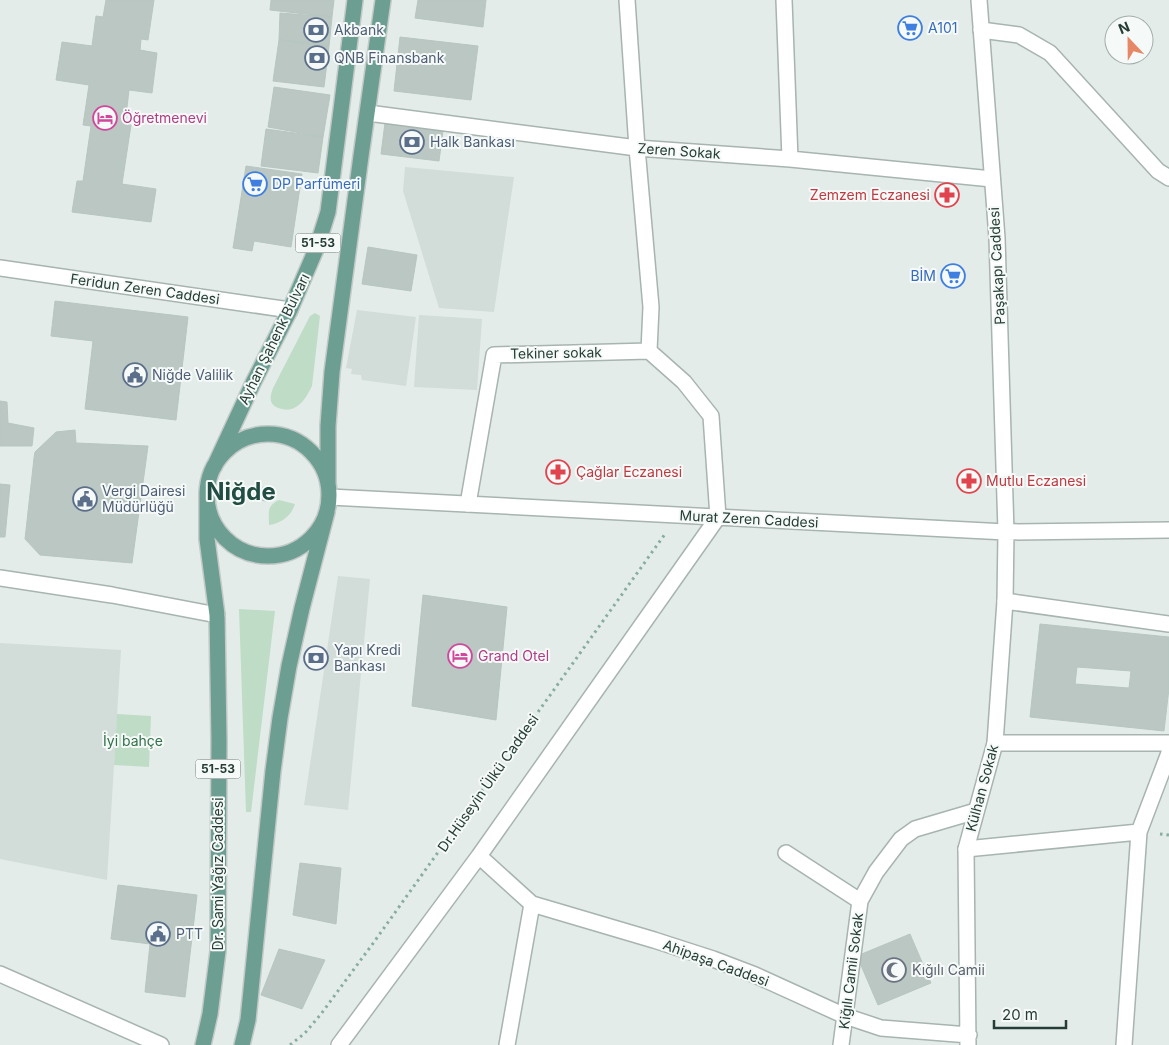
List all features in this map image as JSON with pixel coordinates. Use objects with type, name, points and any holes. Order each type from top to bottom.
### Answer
[{"type":"main road","name":"Ayhan Şahenk Bulvarı","points":[[214,467],[290,310],[317,248],[328,212],[355,0]]},
{"type":"main road","name":"51-53","points":[[242,1045],[248,1020],[272,771],[280,718],[289,666],[328,498],[328,426],[332,372],[383,0]]},
{"type":"main road","points":[[270,434],[295,440],[316,457],[324,468],[328,498],[321,526],[312,538],[300,548],[286,554],[256,556],[242,551],[219,532],[208,506],[207,492],[209,479],[214,467],[232,446],[256,435],[270,434]]},
{"type":"main road","name":"Dr. Sami Yağız Caddesi","points":[[204,1045],[218,951],[217,615],[207,539],[207,492]]},
{"type":"street","points":[[339,1045],[479,856],[718,517],[711,416],[684,382],[649,351],[650,307],[627,0]]},
{"type":"street","points":[[784,0],[790,159]]},
{"type":"street","name":"Paşakapı Caddesi","points":[[979,0],[997,238],[1006,532]]},
{"type":"street","points":[[981,30],[1019,35],[1050,53],[1158,171],[1169,178]]},
{"type":"street","name":"Zeren Sokak","points":[[368,113],[637,148],[790,159],[992,179]]},
{"type":"street","name":"Feridun Zeren Caddesi","points":[[0,268],[290,310]]},
{"type":"street","name":"Tekiner sokak","points":[[468,504],[494,355],[649,351]]},
{"type":"street","name":"Murat Zeren Caddesi","points":[[328,498],[1006,532],[1169,530]]},
{"type":"street","name":"Külhan Sokak","points":[[969,1040],[966,849],[995,743],[1005,601],[1006,532]]},
{"type":"street","points":[[0,578],[112,595],[217,615]]},
{"type":"street","points":[[1005,601],[1169,624]]},
{"type":"street","points":[[995,743],[1169,743]]},
{"type":"street","points":[[1124,1045],[1139,832],[1169,753]]},
{"type":"street","name":"Kiğılı Camii Sokak","points":[[841,1045],[860,900],[876,872],[901,839],[916,829],[976,811]]},
{"type":"street","points":[[966,849],[1139,832]]},
{"type":"street","points":[[786,853],[860,900]]},
{"type":"street","name":"Ahipaşa Caddesi","points":[[479,856],[532,904],[713,959],[755,975],[845,1016],[881,1028],[969,1040]]},
{"type":"street","points":[[507,1045],[532,904]]},
{"type":"street","points":[[0,974],[161,1045]]},
{"type":"path","name":"Dr.Hüseyin Ülkü Caddesi","points":[[290,1045],[305,1033],[321,1014],[369,950],[678,515]]},
{"type":"shaded area","points":[[405,167],[514,177],[494,312],[439,308],[403,191]]},
{"type":"shaded area","points":[[357,310],[416,317],[406,386],[362,380],[361,375],[351,374],[352,369],[346,368]]},
{"type":"shaded area","points":[[419,315],[482,319],[477,390],[414,387]]},
{"type":"shaded area","points":[[338,576],[370,579],[348,810],[304,805]]},
{"type":"shaded area","points":[[0,643],[121,650],[107,880],[0,859]]},
{"type":"green space","points":[[315,313],[320,316],[312,386],[305,398],[297,406],[288,410],[278,408],[271,402],[273,388],[310,316]]},
{"type":"green space","points":[[279,500],[295,504],[285,518],[278,523],[269,525],[270,507]]},
{"type":"green space","points":[[239,609],[275,611],[251,812],[246,812]]},
{"type":"green space","name":"İyi bahçe","points":[[117,714],[151,716],[149,767],[114,765]]},
{"type":"building","name":"Öğretmenevi","points":[[106,0],[154,0],[148,40],[141,39],[140,50],[157,53],[152,93],[129,90],[125,124],[131,125],[122,184],[156,189],[151,222],[72,212],[77,181],[83,181],[91,126],[83,125],[89,85],[56,80],[62,42],[92,46],[96,16],[103,17]]},
{"type":"building","points":[[271,0],[334,0],[332,17],[270,10]]},
{"type":"building","points":[[418,0],[486,0],[483,27],[415,18]]},
{"type":"building","points":[[280,13],[332,17],[329,46],[279,40]]},
{"type":"building","points":[[400,37],[478,46],[471,100],[394,91]]},
{"type":"building","points":[[279,40],[329,46],[324,87],[273,81]]},
{"type":"building","points":[[274,87],[330,95],[323,137],[268,127]]},
{"type":"building","points":[[385,123],[443,131],[439,161],[381,154]]},
{"type":"building","points":[[266,129],[323,137],[318,173],[261,166]]},
{"type":"building","points":[[246,166],[302,174],[291,247],[254,241],[252,251],[233,248]]},
{"type":"building","points":[[368,247],[417,255],[411,291],[362,284]]},
{"type":"building","name":"Niğde Valilik","points":[[55,301],[188,317],[176,420],[85,409],[93,341],[51,336]]},
{"type":"building","points":[[0,401],[7,402],[8,423],[34,428],[32,446],[0,446]]},
{"type":"building","name":"Vergi Dairesi Müdürlüğü","points":[[75,430],[76,443],[148,446],[132,563],[40,555],[25,539],[35,452],[56,432]]},
{"type":"building","points":[[0,484],[10,485],[5,537],[0,537]]},
{"type":"building","points":[[262,487],[268,487],[272,494],[268,501],[262,501],[258,497],[258,491]]},
{"type":"building","name":"Grand Otel","points":[[423,595],[507,607],[496,720],[412,706]]},
{"type":"building","points":[[1040,624],[1169,637],[1169,688],[1164,731],[1030,717]],"holes":[[[1077,667],[1131,671],[1129,688],[1075,684]]]},
{"type":"building","points":[[300,863],[341,868],[336,924],[293,915]]},
{"type":"building","points":[[118,885],[197,895],[185,997],[145,992],[150,944],[111,939]]},
{"type":"building","name":"Kığılı Camii","points":[[910,934],[931,983],[878,1005],[857,956]]},
{"type":"building","points":[[279,949],[325,960],[302,1009],[261,995]]},
{"type":"place","name":"A101","points":[[910,28]]},
{"type":"place","name":"Akbank","points":[[316,30]]},
{"type":"place","name":"QNB Finansbank","points":[[317,58]]},
{"type":"place","name":"Öğretmenevi","points":[[105,118]]},
{"type":"place","name":"Halk Bankası","points":[[412,142]]},
{"type":"place","name":"DP Parfümeri","points":[[255,184]]},
{"type":"place","name":"Zemzem Eczanesi","points":[[947,195]]},
{"type":"place","name":"BİM","points":[[953,276]]},
{"type":"place","name":"Niğde Valilik","points":[[135,375]]},
{"type":"place","name":"Çağlar Eczanesi","points":[[558,472]]},
{"type":"place","name":"Mutlu Eczanesi","points":[[969,481]]},
{"type":"place","name":"Vergi Dairesi Müdürlüğü","points":[[85,499]]},
{"type":"place","name":"Grand Otel","points":[[460,656]]},
{"type":"place","name":"Yapı Kredi Bankası","points":[[316,658]]},
{"type":"place","name":"PTT","points":[[158,934]]},
{"type":"place","name":"Kığılı Camii","points":[[894,970]]},
{"type":"district","name":"Niğde","points":[[241,492]]}]
